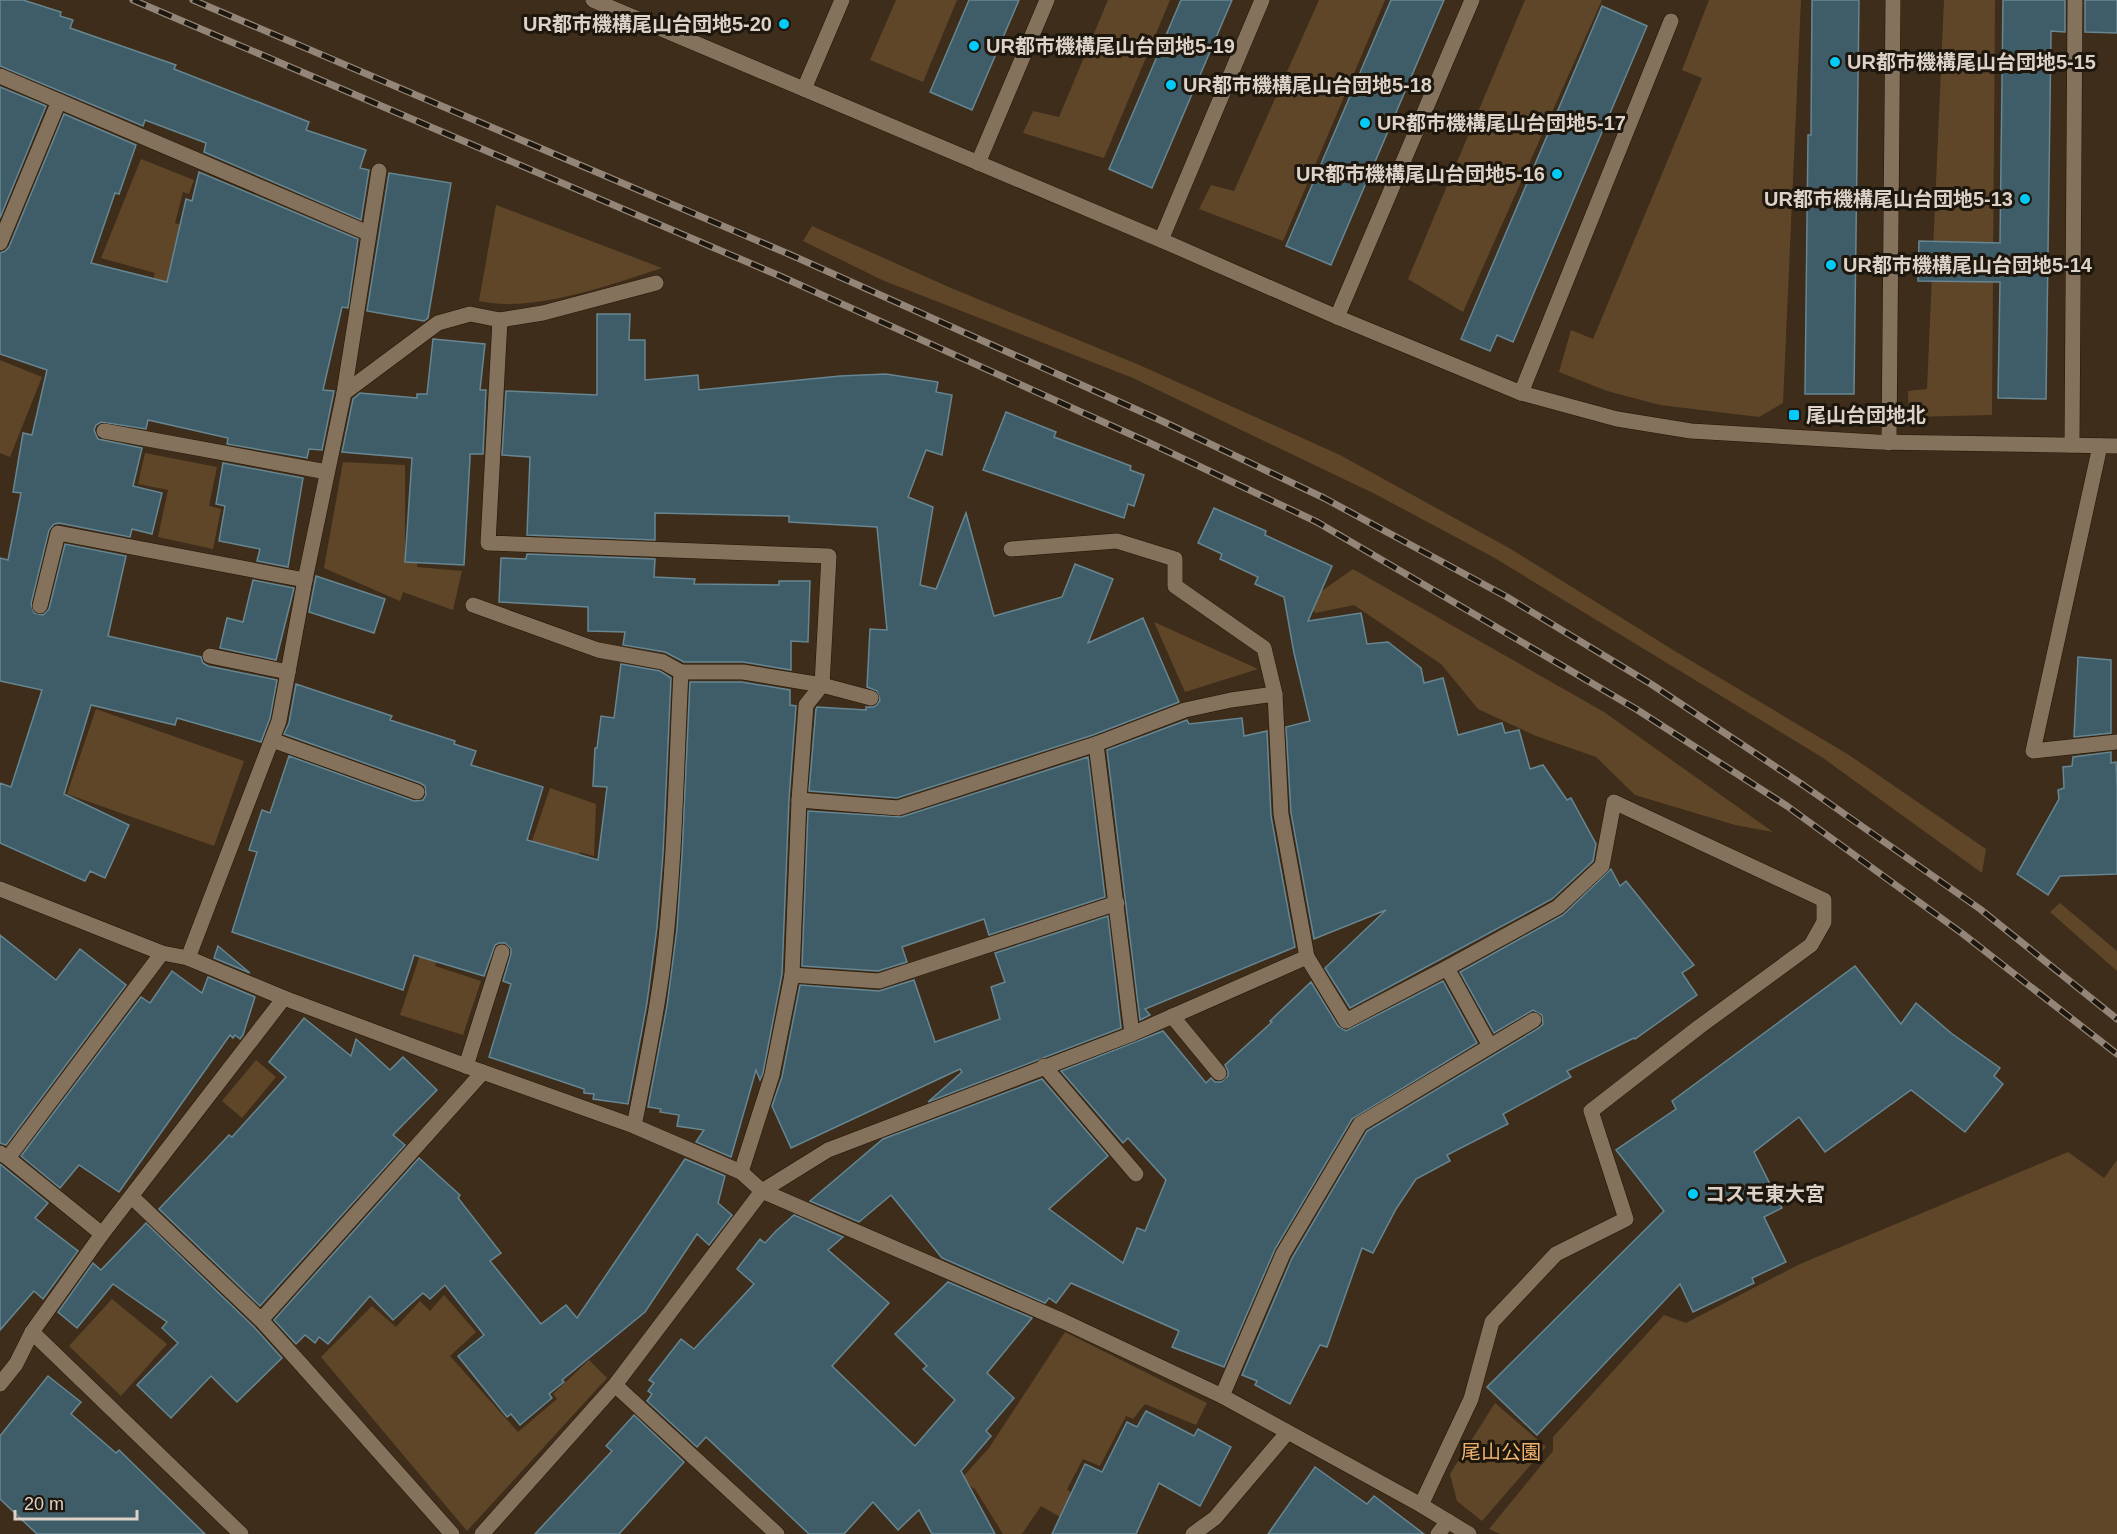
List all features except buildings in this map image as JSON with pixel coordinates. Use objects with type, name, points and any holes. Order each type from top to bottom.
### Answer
[{"type":"street","points":[[593,0],[625,6],[978,164],[1521,393],[1617,419],[1691,431],[1888,443],[2117,446]]},
{"type":"street","points":[[804,88],[842,0]]},
{"type":"street","points":[[978,164],[1047,0]]},
{"type":"street","points":[[1161,240],[1262,0]]},
{"type":"street","points":[[1337,317],[1472,0]]},
{"type":"street","points":[[1888,443],[1893,0]]},
{"type":"street","points":[[2072,445],[2075,0]]},
{"type":"street","points":[[1521,393],[1671,21]]},
{"type":"street","points":[[0,76],[368,233]]},
{"type":"street","points":[[0,243],[59,101]]},
{"type":"street","points":[[188,958],[279,720],[344,393],[379,171]]},
{"type":"street","points":[[344,393],[438,323],[470,314],[500,320],[543,313],[656,283]]},
{"type":"street","points":[[500,320],[488,543],[829,556],[822,685],[806,705],[799,800],[792,975],[772,1075],[741,1172]]},
{"type":"street","points":[[104,431],[327,472]]},
{"type":"street","points":[[2100,446],[2033,751],[2117,742]]},
{"type":"street","points":[[40,606],[58,533],[305,580]]},
{"type":"street","points":[[1011,549],[1117,541],[1175,560],[1175,586],[1264,648],[1275,694],[1281,814],[1307,957],[1346,1021],[1558,907],[1602,866],[1614,802],[1824,900],[1824,922],[1811,945],[1699,1027],[1591,1111],[1626,1219],[1556,1254],[1492,1322],[1471,1399],[1421,1505]]},
{"type":"street","points":[[472,605],[598,650],[663,662],[681,672],[743,672],[822,685],[871,698]]},
{"type":"street","points":[[210,656],[288,672]]},
{"type":"street","points":[[634,1126],[655,1019],[669,907],[681,672]]},
{"type":"street","points":[[799,800],[898,808],[1096,744],[1185,710],[1275,694]]},
{"type":"street","points":[[272,740],[417,792]]},
{"type":"street","points":[[1096,744],[1132,1034]]},
{"type":"street","points":[[1,893],[162,953],[188,958],[284,998],[634,1126],[741,1172],[762,1191],[1063,1321],[1222,1396],[1421,1505],[1469,1534]]},
{"type":"street","points":[[792,975],[879,981],[1117,903]]},
{"type":"street","points":[[466,1066],[502,952]]},
{"type":"street","points":[[102,1234],[4,1155],[162,953]]},
{"type":"street","points":[[482,1534],[615,1385],[762,1191],[828,1150],[1132,1034],[1307,957]]},
{"type":"street","points":[[1448,968],[1490,1046]]},
{"type":"street","points":[[0,1384],[16,1364],[32,1332],[102,1234],[284,998]]},
{"type":"street","points":[[1172,1016],[1219,1073]]},
{"type":"street","points":[[1222,1396],[1283,1254],[1360,1124],[1534,1020]]},
{"type":"street","points":[[1044,1066],[1136,1174]]},
{"type":"street","points":[[261,1320],[483,1072]]},
{"type":"street","points":[[132,1197],[261,1320],[452,1534]]},
{"type":"street","points":[[32,1332],[241,1534]]},
{"type":"street","points":[[615,1385],[777,1534]]},
{"type":"street","points":[[1192,1534],[1215,1518],[1287,1432]]},
{"type":"street","points":[[1438,1534],[1448,1521]]},
{"type":"green space","points":[[896,0],[957,0],[923,82],[870,60]]},
{"type":"green space","points":[[1108,0],[1170,0],[1104,158],[1023,133],[1033,111],[1059,117]]},
{"type":"green space","points":[[1319,0],[1385,0],[1283,241],[1199,209],[1211,185],[1234,191]]},
{"type":"green space","points":[[1525,0],[1602,0],[1463,312],[1408,279]]},
{"type":"green space","points":[[1709,0],[1801,0],[1783,403],[1759,417],[1660,405],[1607,391],[1559,372],[1571,330],[1593,339],[1702,78],[1682,70]]},
{"type":"green space","points":[[1944,0],[1995,0],[1992,415],[1909,417],[1908,391],[1927,389]]},
{"type":"green space","points":[[141,159],[194,180],[189,194],[183,192],[175,223],[213,234],[205,267],[147,300],[155,273],[101,258]]},
{"type":"green space","points":[[496,205],[662,268],[595,289],[547,300],[500,304],[479,301]]},
{"type":"green space","points":[[812,226],[951,288],[1137,364],[1340,455],[1509,548],[1678,653],[1849,755],[1986,849],[1982,873],[1823,758],[1493,557],[1375,494],[1133,378],[882,280],[803,241]]},
{"type":"green space","points":[[0,360],[42,377],[10,457],[0,453]]},
{"type":"green space","points":[[145,453],[217,467],[209,506],[221,509],[213,549],[158,537],[168,490],[138,484]]},
{"type":"green space","points":[[343,462],[405,465],[405,558],[417,560],[417,567],[462,571],[453,610],[403,592],[400,601],[324,568]]},
{"type":"green space","points":[[1353,569],[1604,712],[1773,832],[1735,825],[1635,795],[1596,757],[1536,736],[1478,709],[1441,664],[1354,605],[1315,613],[1309,600]]},
{"type":"green space","points":[[1154,622],[1258,669],[1185,692]]},
{"type":"green space","points":[[96,709],[244,761],[214,846],[67,794]]},
{"type":"green space","points":[[550,788],[596,804],[594,856],[580,852],[575,871],[527,856]]},
{"type":"green space","points":[[2060,903],[2117,951],[2117,971],[2050,912]]},
{"type":"green space","points":[[429,928],[446,933],[435,966],[481,981],[463,1035],[400,1015]]},
{"type":"green space","points":[[256,1060],[276,1077],[242,1118],[222,1101]]},
{"type":"green space","points":[[2068,1152],[2104,1178],[2117,1160],[2117,1534],[1500,1534],[1489,1529],[1553,1451],[1553,1437],[1664,1315],[1686,1323],[1800,1264]]},
{"type":"green space","points":[[444,1295],[476,1332],[450,1356],[518,1432],[557,1399],[553,1394],[589,1360],[607,1378],[467,1531],[321,1357],[372,1306],[396,1327],[420,1301],[430,1311]]},
{"type":"green space","points":[[112,1299],[167,1344],[121,1396],[69,1346]]},
{"type":"green space","points":[[1065,1332],[1207,1403],[1196,1425],[1145,1404],[1133,1419],[1126,1416],[1100,1466],[1083,1459],[1067,1489],[1073,1494],[1060,1517],[1041,1506],[1022,1534],[1003,1534],[975,1489],[960,1480],[989,1448]]},
{"type":"green space","name":"尾山公園","points":[[1495,1403],[1546,1447],[1482,1521],[1457,1501],[1450,1474]]},
{"type":"railway","points":[[133,0],[780,276],[1152,444],[1317,522],[1636,709],[1787,806],[1963,934],[2117,1054]]},
{"type":"railway","points":[[193,0],[791,255],[1162,421],[1324,498],[1507,597],[1651,684],[1803,785],[1980,909],[2117,1019]]},
{"type":"place","name":"UR都市機構尾山台団地5-20","points":[[784,24]]},
{"type":"place","name":"UR都市機構尾山台団地5-19","points":[[974,46]]},
{"type":"place","name":"UR都市機構尾山台団地5-15","points":[[1835,62]]},
{"type":"place","name":"UR都市機構尾山台団地5-18","points":[[1171,85]]},
{"type":"place","name":"UR都市機構尾山台団地5-17","points":[[1365,123]]},
{"type":"place","name":"UR都市機構尾山台団地5-16","points":[[1557,174]]},
{"type":"place","name":"UR都市機構尾山台団地5-13","points":[[2025,199]]},
{"type":"place","name":"UR都市機構尾山台団地5-14","points":[[1831,265]]},
{"type":"place","name":"尾山台団地北","points":[[1794,415]]},
{"type":"place","name":"コスモ東大宮","points":[[1693,1194]]}]
